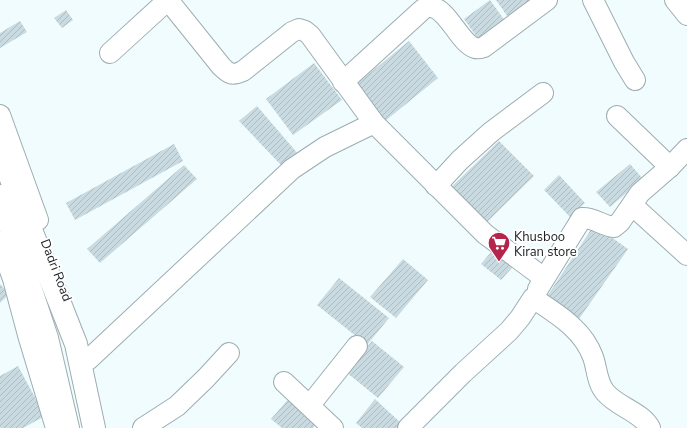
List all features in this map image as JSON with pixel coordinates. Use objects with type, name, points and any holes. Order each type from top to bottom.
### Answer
[{"type":"main road","points":[[0,151],[76,344],[94,428]]},
{"type":"main road","points":[[0,196],[47,338],[68,428]]},
{"type":"street","points":[[110,53],[168,0],[221,66],[229,73],[236,74],[243,71],[292,32],[299,29],[305,31],[310,35],[374,123],[485,234],[544,278]]},
{"type":"street","points":[[343,82],[421,11],[428,7],[434,8],[442,13],[469,45],[477,49],[484,47],[547,0]]},
{"type":"street","points":[[593,0],[624,62],[635,80]]},
{"type":"street","points":[[675,0],[687,15]]},
{"type":"street","points":[[436,186],[460,160],[491,132],[543,93]]},
{"type":"street","name":"Dadri Road","points":[[0,115],[71,308],[88,360],[100,428]]},
{"type":"street","points":[[617,116],[670,167]]},
{"type":"street","points":[[88,360],[292,169],[325,147],[374,123]]},
{"type":"street","points":[[408,428],[463,372],[509,331],[520,318],[582,218],[588,218],[607,226],[614,226],[620,222],[640,193],[670,167],[687,149]]},
{"type":"street","points":[[632,205],[687,255]]},
{"type":"street","points":[[0,242],[13,278],[28,335],[56,428]]},
{"type":"street","points":[[533,298],[570,324],[586,342],[593,357],[598,378],[604,391],[615,402],[645,420],[650,428]]},
{"type":"street","points":[[310,406],[357,346]]},
{"type":"street","points":[[142,428],[176,406],[206,378],[229,353]]},
{"type":"street","points":[[284,382],[333,428]]},
{"type":"building","points":[[490,0],[505,21],[479,40],[464,19]]},
{"type":"building","points":[[496,0],[540,0],[510,20]]},
{"type":"building","points":[[66,10],[73,20],[62,28],[54,18]]},
{"type":"building","points":[[20,21],[27,32],[0,48],[0,33]]},
{"type":"building","points":[[409,41],[438,78],[379,126],[350,89]]},
{"type":"building","points":[[314,63],[342,100],[293,135],[266,99]]},
{"type":"building","points":[[257,106],[299,155],[282,166],[239,121]]},
{"type":"building","points":[[499,141],[534,176],[480,229],[445,193]]},
{"type":"building","points":[[174,144],[183,161],[75,220],[66,203]]},
{"type":"building","points":[[630,164],[643,179],[610,207],[596,192]]},
{"type":"building","points":[[184,165],[197,179],[100,263],[87,249]]},
{"type":"building","points":[[559,175],[585,203],[570,217],[544,190]]},
{"type":"building","points":[[594,225],[628,249],[579,319],[546,298]]},
{"type":"building","name":"Khusboo Kiran store","points":[[497,245],[517,262],[501,280],[481,264]]},
{"type":"building","points":[[403,259],[428,280],[396,318],[370,297]]},
{"type":"building","points":[[339,278],[389,318],[367,345],[317,305]]},
{"type":"building","points":[[0,284],[9,294],[0,303]]},
{"type":"building","points":[[372,341],[404,367],[378,398],[346,372]]},
{"type":"building","points":[[18,366],[45,416],[23,428],[0,428],[0,376]]},
{"type":"building","points":[[292,395],[320,419],[313,428],[282,428],[271,419]]},
{"type":"building","points":[[375,399],[403,425],[400,428],[362,428],[356,423]]},
{"type":"place","name":"Khusboo Kiran store","points":[[499,262]]}]
